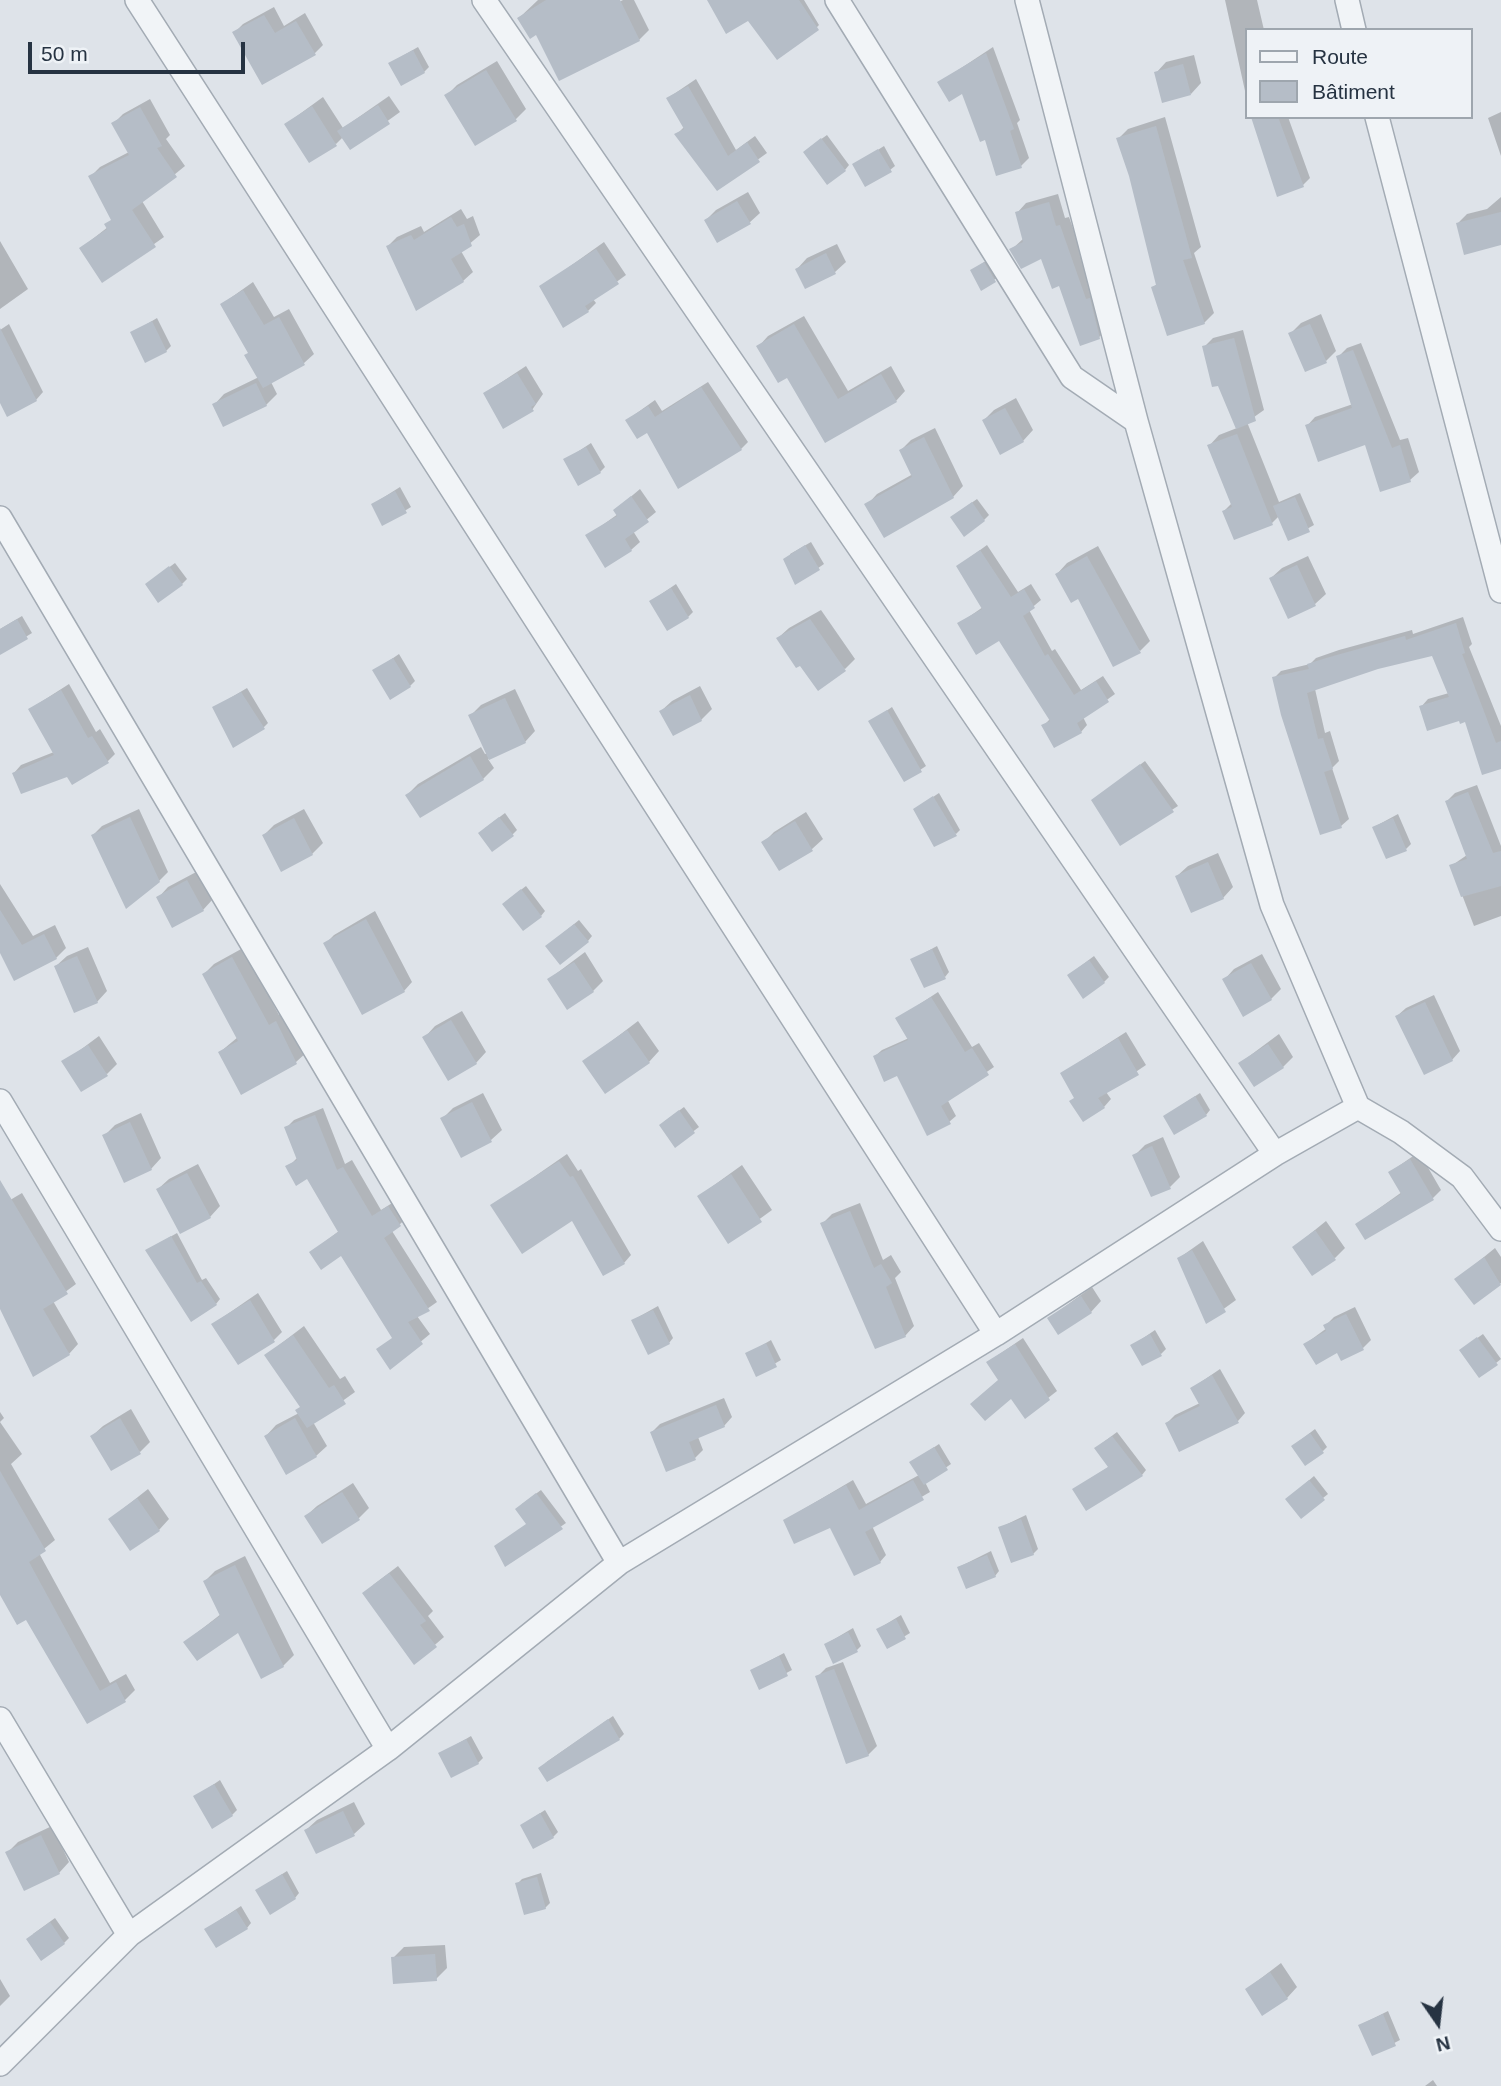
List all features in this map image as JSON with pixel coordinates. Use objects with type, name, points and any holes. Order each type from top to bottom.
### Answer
[{"type":"street","points":[[137,0],[996,1334]]},
{"type":"street","points":[[484,0],[1275,1154]]},
{"type":"street","points":[[838,0],[1072,377],[1136,421]]},
{"type":"street","points":[[1027,0],[1136,421],[1272,905],[1358,1107],[1401,1132],[1462,1177],[1501,1229]]},
{"type":"street","points":[[1347,0],[1354,28]]},
{"type":"street","points":[[1378,119],[1501,591]]},
{"type":"street","points":[[0,518],[619,1563]]},
{"type":"street","points":[[0,1101],[388,1749]]},
{"type":"street","points":[[0,2064],[129,1935],[388,1749],[619,1563],[996,1334],[1275,1154],[1358,1107]]},
{"type":"street","points":[[0,1719],[129,1935]]},
{"type":"building","points":[[546,0],[620,0],[640,41],[559,81],[536,35],[530,39],[517,18]]},
{"type":"building","points":[[707,0],[799,0],[819,30],[777,60],[748,21],[726,34]]},
{"type":"building","points":[[264,15],[275,33],[296,21],[316,55],[262,85],[232,32]]},
{"type":"building","points":[[413,50],[425,73],[401,86],[388,63]]},
{"type":"building","points":[[986,53],[1014,129],[1010,131],[1022,168],[996,176],[985,140],[980,142],[962,94],[949,102],[937,82]]},
{"type":"building","points":[[1183,64],[1191,95],[1162,103],[1154,72]]},
{"type":"building","points":[[486,70],[517,121],[475,146],[444,95]]},
{"type":"building","points":[[688,86],[728,156],[747,142],[760,162],[717,191],[674,134],[684,129],[666,98]]},
{"type":"building","points":[[378,105],[390,124],[350,150],[337,131]]},
{"type":"building","points":[[312,106],[337,146],[309,163],[284,124]]},
{"type":"building","points":[[140,107],[162,146],[157,148],[177,177],[132,210],[156,247],[102,283],[79,248],[107,229],[104,224],[111,220],[88,176],[129,155],[111,123]]},
{"type":"building","points":[[1252,119],[1279,119],[1304,187],[1277,197]]},
{"type":"building","points":[[1156,126],[1192,258],[1183,260],[1205,324],[1167,336],[1151,287],[1156,285],[1129,176],[1116,138]]},
{"type":"building","points":[[821,138],[846,171],[827,185],[803,152]]},
{"type":"building","points":[[878,149],[892,172],[865,187],[852,164]]},
{"type":"building","points":[[737,201],[751,224],[717,243],[704,220]]},
{"type":"building","points":[[1049,202],[1086,299],[1090,298],[1100,339],[1080,346],[1059,286],[1052,289],[1041,259],[1021,269],[1009,249],[1023,242],[1015,212]]},
{"type":"building","points":[[1501,212],[1501,245],[1464,255],[1456,223]]},
{"type":"building","points":[[451,217],[457,227],[464,224],[472,246],[451,259],[464,282],[416,311],[386,246],[411,235],[414,240]]},
{"type":"building","points":[[596,249],[619,284],[585,306],[589,312],[563,328],[539,286]]},
{"type":"building","points":[[826,253],[836,274],[805,289],[795,269]]},
{"type":"building","points":[[984,262],[996,282],[981,291],[970,270]]},
{"type":"building","points":[[243,290],[264,325],[279,317],[305,365],[263,388],[244,355],[248,353],[220,304]]},
{"type":"building","points":[[152,321],[167,352],[145,363],[130,332]]},
{"type":"building","points":[[794,324],[838,399],[881,374],[897,402],[825,443],[787,378],[778,383],[756,346]]},
{"type":"building","points":[[1310,324],[1327,363],[1305,372],[1288,333]]},
{"type":"building","points":[[0,328],[37,401],[7,417],[0,403]]},
{"type":"building","points":[[1234,338],[1256,421],[1236,429],[1218,386],[1212,387],[1202,346]]},
{"type":"building","points":[[1353,350],[1392,448],[1400,445],[1411,482],[1380,492],[1365,445],[1318,462],[1305,425],[1352,408],[1336,356]]},
{"type":"building","points":[[517,373],[536,404],[531,407],[534,411],[503,429],[483,393]]},
{"type":"building","points":[[256,383],[267,406],[223,427],[212,404]]},
{"type":"building","points":[[701,387],[742,450],[678,489],[647,433],[637,439],[625,420],[648,406],[655,417]]},
{"type":"building","points":[[1005,408],[1024,442],[1000,455],[982,420]]},
{"type":"building","points":[[1237,434],[1273,525],[1234,540],[1222,511],[1232,507],[1207,445]]},
{"type":"building","points":[[924,437],[954,498],[884,538],[864,504],[912,477],[899,450]]},
{"type":"building","points":[[586,447],[601,473],[578,486],[563,459]]},
{"type":"building","points":[[395,491],[407,513],[382,526],[371,504]]},
{"type":"building","points":[[631,496],[649,522],[625,539],[632,551],[605,568],[585,535],[617,516],[613,510]]},
{"type":"building","points":[[1295,497],[1310,532],[1288,541],[1273,506]]},
{"type":"building","points":[[972,502],[985,521],[964,537],[950,517]]},
{"type":"building","points":[[805,545],[820,570],[795,585],[783,559]]},
{"type":"building","points":[[980,550],[1011,597],[1024,589],[1035,608],[1023,616],[1045,656],[1048,654],[1074,695],[1096,681],[1109,702],[1077,723],[1082,733],[1054,748],[1041,725],[1050,721],[999,641],[976,655],[957,623],[982,609],[956,566]]},
{"type":"building","points":[[1087,556],[1141,653],[1113,667],[1078,599],[1071,603],[1055,574]]},
{"type":"building","points":[[1297,565],[1316,606],[1288,619],[1269,578]]},
{"type":"building","points":[[169,566],[183,585],[158,603],[145,584]]},
{"type":"building","points":[[671,588],[689,618],[667,631],[649,601]]},
{"type":"building","points":[[17,619],[28,639],[0,655],[0,629]]},
{"type":"building","points":[[810,619],[846,671],[818,691],[800,666],[796,668],[776,638]]},
{"type":"building","points":[[1456,623],[1465,653],[1462,654],[1496,743],[1501,741],[1501,769],[1482,775],[1465,722],[1460,724],[1459,721],[1427,731],[1419,706],[1449,697],[1432,656],[1378,669],[1307,693],[1318,739],[1323,738],[1333,769],[1324,772],[1342,828],[1320,835],[1281,715],[1272,677],[1309,669],[1307,664],[1330,657],[1405,636],[1406,640]]},
{"type":"building","points":[[393,658],[411,687],[390,700],[372,670]]},
{"type":"building","points":[[61,690],[88,738],[92,736],[109,763],[72,785],[67,777],[21,794],[12,773],[54,755],[28,709]]},
{"type":"building","points":[[241,692],[265,729],[233,748],[212,707]]},
{"type":"building","points":[[690,695],[702,721],[673,736],[659,711]]},
{"type":"building","points":[[505,698],[526,743],[489,760],[468,715]]},
{"type":"building","points":[[887,710],[922,772],[904,782],[868,721]]},
{"type":"building","points":[[470,756],[484,780],[420,818],[405,795]]},
{"type":"building","points":[[1140,764],[1174,812],[1120,846],[1091,800]]},
{"type":"building","points":[[1468,792],[1493,853],[1501,851],[1501,886],[1461,897],[1449,865],[1467,859],[1445,801]]},
{"type":"building","points":[[933,796],[957,836],[934,847],[913,809]]},
{"type":"building","points":[[130,817],[160,882],[126,909],[91,835]]},
{"type":"building","points":[[499,817],[514,836],[492,852],[478,833]]},
{"type":"building","points":[[294,818],[313,855],[281,872],[262,835]]},
{"type":"building","points":[[1393,818],[1407,851],[1386,859],[1372,827]]},
{"type":"building","points":[[795,821],[813,851],[779,871],[761,842]]},
{"type":"building","points":[[1208,862],[1224,899],[1191,913],[1175,876]]},
{"type":"building","points":[[187,880],[204,911],[172,928],[156,897]]},
{"type":"building","points":[[521,889],[542,917],[523,931],[502,904]]},
{"type":"building","points":[[0,910],[22,945],[44,934],[57,959],[14,981],[0,953]]},
{"type":"building","points":[[366,919],[405,992],[362,1015],[323,943]]},
{"type":"building","points":[[574,924],[589,942],[560,965],[545,946]]},
{"type":"building","points":[[932,949],[946,979],[924,988],[910,959]]},
{"type":"building","points":[[77,956],[98,1003],[74,1013],[54,966]]},
{"type":"building","points":[[232,957],[269,1025],[276,1021],[297,1064],[241,1095],[218,1052],[238,1041],[202,974]]},
{"type":"building","points":[[1089,960],[1105,983],[1083,999],[1067,975]]},
{"type":"building","points":[[574,962],[594,992],[567,1010],[547,979]]},
{"type":"building","points":[[1251,963],[1272,1000],[1243,1017],[1222,979]]},
{"type":"building","points":[[931,997],[965,1052],[972,1048],[989,1075],[941,1106],[951,1124],[927,1136],[897,1076],[884,1082],[873,1056],[908,1040],[895,1018]]},
{"type":"building","points":[[1425,1002],[1453,1061],[1424,1075],[1395,1016]]},
{"type":"building","points":[[451,1020],[477,1064],[448,1081],[422,1037]]},
{"type":"building","points":[[627,1030],[650,1063],[605,1094],[582,1061]]},
{"type":"building","points":[[1118,1038],[1139,1075],[1098,1098],[1105,1108],[1083,1122],[1069,1101],[1074,1098],[1060,1073]]},
{"type":"building","points":[[1268,1044],[1284,1068],[1254,1087],[1238,1063]]},
{"type":"building","points":[[88,1045],[108,1076],[81,1092],[61,1061]]},
{"type":"building","points":[[1195,1096],[1207,1116],[1174,1135],[1163,1116]]},
{"type":"building","points":[[472,1102],[492,1142],[461,1158],[440,1118]]},
{"type":"building","points":[[679,1110],[695,1133],[675,1148],[659,1125]]},
{"type":"building","points":[[315,1115],[337,1170],[343,1167],[372,1216],[388,1206],[401,1226],[384,1238],[430,1311],[408,1322],[423,1344],[390,1370],[376,1349],[392,1338],[341,1256],[321,1270],[309,1252],[338,1232],[307,1179],[296,1186],[285,1166],[297,1160],[284,1127]]},
{"type":"building","points":[[130,1122],[152,1170],[124,1183],[102,1135]]},
{"type":"building","points":[[1152,1146],[1171,1189],[1151,1197],[1132,1155]]},
{"type":"building","points":[[1410,1159],[1434,1200],[1365,1240],[1355,1224],[1401,1194],[1388,1172]]},
{"type":"building","points":[[559,1161],[570,1177],[573,1176],[625,1264],[603,1276],[572,1221],[522,1254],[490,1205]]},
{"type":"building","points":[[187,1173],[211,1218],[180,1234],[156,1189]]},
{"type":"building","points":[[731,1174],[762,1222],[728,1244],[697,1196]]},
{"type":"building","points":[[0,1180],[68,1294],[43,1309],[70,1355],[33,1377],[0,1309]]},
{"type":"building","points":[[850,1211],[874,1268],[881,1264],[892,1283],[886,1287],[906,1337],[875,1349],[820,1223]]},
{"type":"building","points":[[1315,1230],[1336,1260],[1312,1276],[1292,1247]]},
{"type":"building","points":[[171,1236],[197,1283],[201,1281],[217,1305],[191,1322],[145,1250]]},
{"type":"building","points":[[1192,1250],[1226,1312],[1206,1324],[1177,1258]]},
{"type":"building","points":[[1484,1257],[1501,1285],[1474,1305],[1454,1279]]},
{"type":"building","points":[[1081,1296],[1092,1313],[1058,1335],[1047,1318]]},
{"type":"building","points":[[250,1300],[275,1342],[238,1365],[211,1324]]},
{"type":"building","points":[[653,1310],[670,1344],[648,1355],[631,1320]]},
{"type":"building","points":[[1346,1314],[1364,1350],[1341,1361],[1337,1353],[1316,1365],[1303,1344],[1326,1331],[1323,1325]]},
{"type":"building","points":[[1150,1334],[1162,1356],[1142,1366],[1130,1345]]},
{"type":"building","points":[[293,1335],[329,1388],[334,1385],[346,1404],[307,1428],[295,1410],[300,1407],[264,1355]]},
{"type":"building","points":[[1477,1337],[1498,1365],[1479,1378],[1459,1350]]},
{"type":"building","points":[[766,1343],[777,1367],[756,1377],[745,1353]]},
{"type":"building","points":[[1015,1344],[1050,1400],[1025,1419],[1011,1399],[985,1421],[970,1404],[998,1380],[986,1362]]},
{"type":"building","points":[[1212,1375],[1239,1423],[1179,1452],[1165,1423],[1200,1406],[1190,1388]]},
{"type":"building","points":[[716,1405],[725,1427],[689,1442],[696,1460],[666,1472],[650,1432]]},
{"type":"building","points":[[120,1418],[141,1454],[111,1471],[90,1436]]},
{"type":"building","points":[[295,1418],[317,1457],[286,1475],[264,1436]]},
{"type":"building","points":[[1310,1433],[1324,1453],[1305,1466],[1291,1446]]},
{"type":"building","points":[[1112,1436],[1143,1476],[1086,1511],[1072,1489],[1108,1467],[1094,1448]]},
{"type":"building","points":[[934,1447],[948,1470],[924,1485],[909,1462]]},
{"type":"building","points":[[0,1471],[46,1551],[29,1562],[78,1652],[100,1691],[116,1682],[126,1702],[87,1724],[26,1620],[17,1625],[0,1595]]},
{"type":"building","points":[[913,1480],[924,1500],[865,1532],[881,1563],[854,1576],[830,1528],[794,1544],[783,1520],[846,1485],[859,1510]]},
{"type":"building","points":[[1309,1480],[1325,1500],[1301,1519],[1285,1499]]},
{"type":"building","points":[[342,1492],[360,1520],[322,1544],[304,1516]]},
{"type":"building","points":[[536,1493],[563,1529],[505,1567],[494,1546],[526,1524],[515,1509]]},
{"type":"building","points":[[137,1498],[160,1531],[130,1551],[108,1519]]},
{"type":"building","points":[[1021,1519],[1034,1555],[1011,1563],[998,1527]]},
{"type":"building","points":[[987,1555],[996,1577],[966,1589],[957,1567]]},
{"type":"building","points":[[235,1565],[284,1667],[261,1679],[238,1633],[197,1661],[183,1642],[220,1616],[203,1581]]},
{"type":"building","points":[[389,1573],[426,1621],[420,1625],[437,1647],[414,1665],[362,1593]]},
{"type":"building","points":[[896,1619],[906,1639],[887,1649],[876,1629]]},
{"type":"building","points":[[848,1632],[858,1652],[833,1664],[824,1644]]},
{"type":"building","points":[[779,1656],[788,1676],[759,1690],[750,1670]]},
{"type":"building","points":[[834,1669],[869,1756],[846,1764],[815,1676]]},
{"type":"building","points":[[608,1719],[620,1740],[547,1782],[538,1768]]},
{"type":"building","points":[[466,1739],[479,1764],[451,1778],[438,1753]]},
{"type":"building","points":[[214,1784],[233,1816],[212,1829],[193,1796]]},
{"type":"building","points":[[343,1811],[355,1836],[316,1854],[304,1830]]},
{"type":"building","points":[[540,1813],[554,1838],[533,1849],[520,1825]]},
{"type":"building","points":[[41,1835],[60,1874],[24,1891],[5,1852]]},
{"type":"building","points":[[282,1874],[296,1899],[270,1915],[255,1890]]},
{"type":"building","points":[[537,1877],[546,1909],[524,1915],[515,1883]]},
{"type":"building","points":[[236,1910],[248,1929],[216,1948],[204,1929]]},
{"type":"building","points":[[50,1922],[65,1944],[41,1961],[26,1939]]},
{"type":"building","points":[[435,1954],[437,1981],[393,1984],[391,1957]]},
{"type":"building","points":[[1270,1972],[1288,1999],[1262,2016],[1245,1989]]},
{"type":"building","points":[[1383,2014],[1396,2046],[1372,2056],[1358,2025]]}]
